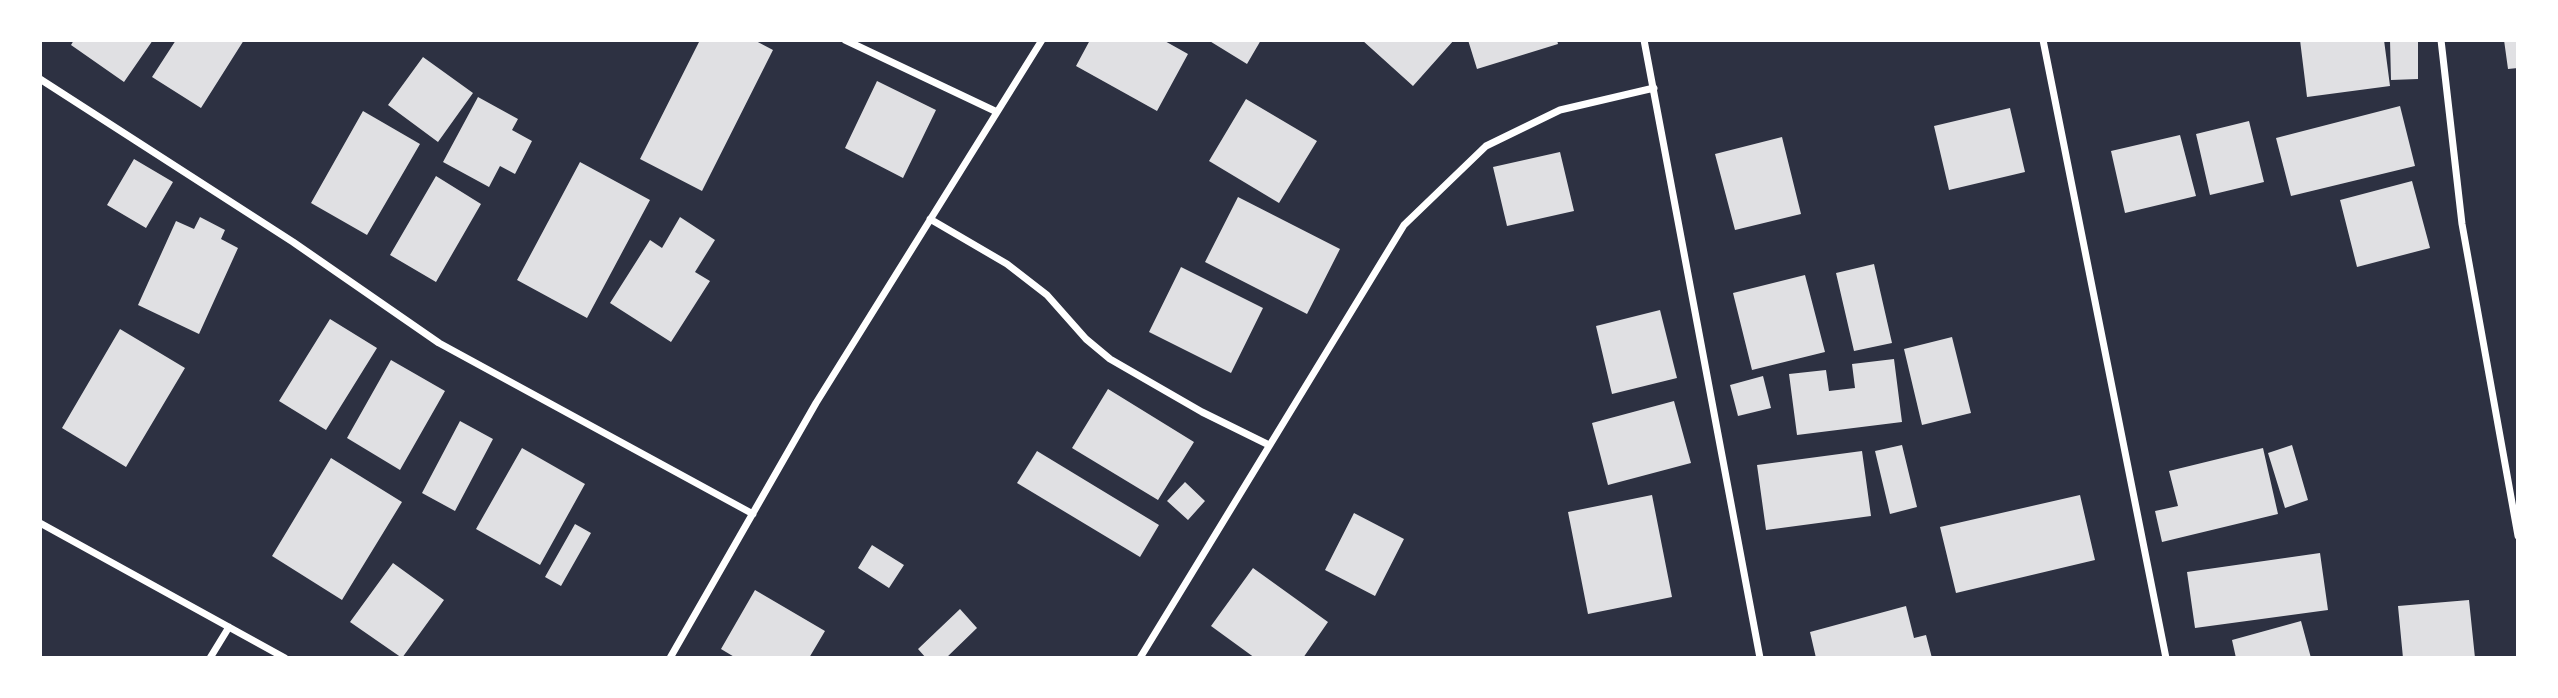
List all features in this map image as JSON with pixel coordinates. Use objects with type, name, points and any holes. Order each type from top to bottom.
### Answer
[{"type":"street","points":[[845,40],[997,112]]},
{"type":"street","points":[[670,658],[816,403],[1042,40]]},
{"type":"street","points":[[1644,40],[1760,658]]},
{"type":"street","points":[[2043,40],[2166,658]]},
{"type":"street","points":[[2441,40],[2462,224],[2518,536]]},
{"type":"street","points":[[40,79],[293,242],[439,343],[752,514]]},
{"type":"street","points":[[1140,658],[1404,225],[1486,146],[1560,110],[1654,88]]},
{"type":"street","points":[[930,219],[1007,264],[1047,296],[1086,339],[1110,359],[1202,412],[1269,445]]},
{"type":"street","points":[[40,523],[285,658]]},
{"type":"street","points":[[210,658],[229,627]]},
{"type":"building","points":[[74,40],[153,40],[124,82],[71,45]]},
{"type":"building","points":[[176,40],[244,40],[201,108],[152,77]]},
{"type":"building","points":[[700,40],[754,40],[773,50],[702,191],[640,159]]},
{"type":"building","points":[[1090,40],[1163,40],[1188,54],[1157,111],[1076,66]]},
{"type":"building","points":[[1208,40],[1261,40],[1247,64]]},
{"type":"building","points":[[1362,40],[1454,40],[1413,86]]},
{"type":"building","points":[[1468,40],[1557,40],[1558,44],[1477,69]]},
{"type":"building","points":[[2300,40],[2384,40],[2390,86],[2307,97]]},
{"type":"building","points":[[2390,40],[2418,40],[2418,79],[2391,80]]},
{"type":"building","points":[[2504,40],[2518,40],[2518,68],[2508,69]]},
{"type":"building","points":[[423,57],[473,93],[438,142],[388,105]]},
{"type":"building","points":[[877,81],[936,110],[903,178],[845,148]]},
{"type":"building","points":[[478,97],[518,119],[512,130],[532,141],[515,174],[500,166],[489,187],[443,162]]},
{"type":"building","points":[[1246,99],[1317,141],[1279,203],[1209,161]]},
{"type":"building","points":[[2400,106],[2415,166],[2291,196],[2276,138]]},
{"type":"building","points":[[2010,108],[2025,172],[1949,190],[1934,126]]},
{"type":"building","points":[[363,111],[420,144],[367,235],[311,203]]},
{"type":"building","points":[[2249,121],[2264,182],[2210,195],[2196,134]]},
{"type":"building","points":[[2180,135],[2196,196],[2125,213],[2111,151]]},
{"type":"building","points":[[1782,137],[1801,214],[1735,230],[1715,154]]},
{"type":"building","points":[[1560,152],[1574,211],[1507,226],[1493,167]]},
{"type":"building","points":[[134,159],[173,182],[146,228],[107,205]]},
{"type":"building","points":[[580,162],[650,200],[587,318],[517,280]]},
{"type":"building","points":[[436,176],[481,204],[436,282],[390,255]]},
{"type":"building","points":[[2412,181],[2430,248],[2357,267],[2340,200]]},
{"type":"building","points":[[1238,197],[1340,249],[1307,314],[1205,262]]},
{"type":"building","points":[[200,217],[225,230],[221,239],[238,248],[199,334],[138,305],[176,221],[194,229]]},
{"type":"building","points":[[680,217],[715,240],[695,272],[710,281],[671,342],[610,303],[650,240],[662,248]]},
{"type":"building","points":[[1874,264],[1892,343],[1854,351],[1836,273]]},
{"type":"building","points":[[1181,267],[1263,308],[1231,373],[1149,332]]},
{"type":"building","points":[[1805,275],[1825,352],[1752,370],[1733,293]]},
{"type":"building","points":[[1660,310],[1677,378],[1612,394],[1596,326]]},
{"type":"building","points":[[330,319],[377,348],[326,430],[279,401]]},
{"type":"building","points":[[120,329],[185,368],[126,467],[62,428]]},
{"type":"building","points":[[1952,337],[1971,413],[1922,425],[1904,349]]},
{"type":"building","points":[[1894,359],[1902,422],[1797,435],[1789,374],[1826,370],[1829,391],[1855,388],[1852,364]]},
{"type":"building","points":[[391,360],[445,391],[400,470],[347,438]]},
{"type":"building","points":[[1763,376],[1771,408],[1738,416],[1730,385]]},
{"type":"building","points":[[1108,389],[1194,442],[1158,500],[1072,448]]},
{"type":"building","points":[[1674,401],[1691,463],[1608,485],[1592,423]]},
{"type":"building","points":[[460,421],[493,439],[455,511],[422,493]]},
{"type":"building","points":[[1902,445],[1917,507],[1890,514],[1875,451]]},
{"type":"building","points":[[2292,445],[2308,500],[2285,508],[2268,453]]},
{"type":"building","points":[[522,448],[585,484],[540,565],[476,529]]},
{"type":"building","points":[[2263,448],[2278,514],[2162,542],[2155,511],[2178,506],[2169,471]]},
{"type":"building","points":[[1037,451],[1159,525],[1140,557],[1017,483]]},
{"type":"building","points":[[1862,451],[1871,516],[1766,530],[1757,465]]},
{"type":"building","points":[[331,458],[402,502],[342,600],[272,556]]},
{"type":"building","points":[[1185,482],[1205,501],[1188,520],[1167,501]]},
{"type":"building","points":[[1652,495],[1672,597],[1588,614],[1568,512]]},
{"type":"building","points":[[2080,495],[2095,560],[1956,593],[1940,527]]},
{"type":"building","points":[[1354,513],[1404,539],[1375,596],[1325,570]]},
{"type":"building","points":[[575,524],[591,533],[561,586],[545,577]]},
{"type":"building","points":[[872,545],[904,565],[889,588],[858,568]]},
{"type":"building","points":[[2320,553],[2328,610],[2195,628],[2187,572]]},
{"type":"building","points":[[393,563],[444,600],[402,658],[350,622]]},
{"type":"building","points":[[1253,568],[1328,622],[1303,658],[1255,658],[1211,626]]},
{"type":"building","points":[[755,590],[825,631],[809,658],[736,658],[721,649]]},
{"type":"building","points":[[2469,600],[2475,658],[2403,658],[2398,606]]},
{"type":"building","points":[[1906,606],[1914,638],[1926,635],[1932,658],[1816,658],[1810,632]]},
{"type":"building","points":[[960,609],[977,628],[946,658],[926,658],[918,649]]},
{"type":"building","points":[[2301,621],[2311,658],[2236,658],[2232,640]]}]
